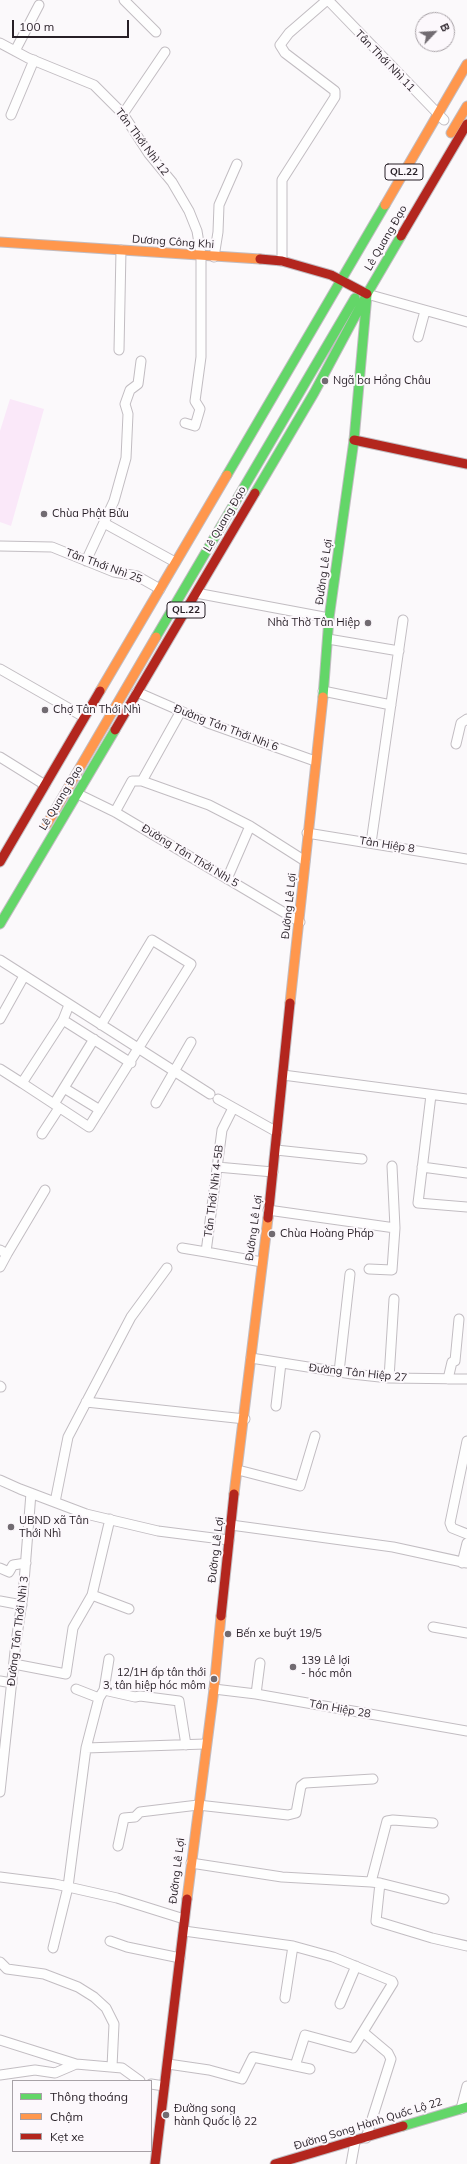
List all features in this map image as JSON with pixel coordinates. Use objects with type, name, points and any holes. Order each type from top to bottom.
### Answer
[{"type":"main road","name":"Lê Quang Đạo","points":[[441,118],[467,64]]},
{"type":"main road","name":"Lê Quang Đạo","points":[[2,866],[441,118],[467,80]]},
{"type":"main road","name":"Lê Quang Đạo","points":[[0,924],[314,393],[363,293],[467,106]]},
{"type":"main road","name":"Lê Quang Đạo","points":[[40,836],[363,293],[467,124]]},
{"type":"main road","name":"Dương Công Khi","points":[[0,242],[282,261],[320,271],[345,282],[363,293]]},
{"type":"main road","name":"Lê Quang Đạo","points":[[2,866],[3,849],[45,785],[176,562],[345,282]]},
{"type":"main road","name":"Đường Lê Lợi","points":[[155,2164],[184,1931],[184,1919],[205,1744],[214,1689],[229,1540],[245,1418],[276,1150],[300,922],[307,833],[323,691],[329,618],[354,440],[363,293]]},
{"type":"main road","points":[[354,440],[467,464]]},
{"type":"main road","name":"Đường Song Hành Quốc Lộ 22","points":[[275,2164],[355,2142],[464,2108]]},
{"type":"street","points":[[124,0],[156,32]]},
{"type":"street","points":[[282,261],[282,180],[335,97],[335,90],[285,53],[280,45],[289,32],[327,0]]},
{"type":"street","name":"Tân Thới Nhì 11","points":[[327,0],[441,118]]},
{"type":"street","points":[[15,51],[39,5]]},
{"type":"street","name":"Tân Thới Nhì 12","points":[[0,43],[34,60],[94,85],[123,114],[150,154],[172,182],[189,210],[196,231],[201,255],[201,357],[195,401],[200,409],[195,426],[185,423]]},
{"type":"street","points":[[123,114],[165,52]]},
{"type":"street","points":[[11,115],[34,60]]},
{"type":"street","points":[[214,257],[218,232],[219,205],[237,164]]},
{"type":"street","points":[[119,350],[122,250]]},
{"type":"street","points":[[363,293],[467,322]]},
{"type":"street","points":[[418,337],[425,311]]},
{"type":"street","points":[[86,561],[114,500],[126,458],[128,414],[125,404],[130,390],[138,384],[141,361]]},
{"type":"street","points":[[104,523],[176,562]]},
{"type":"street","name":"Tân Thới Nhì 25","points":[[0,546],[52,547],[114,572],[137,576],[160,589]]},
{"type":"street","points":[[196,593],[329,618]]},
{"type":"street","points":[[371,843],[403,620]]},
{"type":"street","points":[[328,639],[399,651]]},
{"type":"street","points":[[0,669],[84,717]]},
{"type":"street","points":[[323,691],[391,705]]},
{"type":"street","name":"Đường Tản Thới Nhì 6","points":[[137,692],[208,723],[315,761]]},
{"type":"street","points":[[142,781],[181,711]]},
{"type":"street","points":[[456,744],[461,723],[467,719]]},
{"type":"street","points":[[0,757],[45,785]]},
{"type":"street","points":[[115,812],[132,781],[142,781],[209,805],[250,826],[306,861]]},
{"type":"street","name":"Đường Tân Thới Nhì 5","points":[[78,794],[115,812],[300,922]]},
{"type":"street","points":[[227,879],[250,826]]},
{"type":"street","name":"Tân Hiệp 8","points":[[307,833],[467,859]]},
{"type":"street","points":[[0,1069],[89,1127],[131,1063],[192,964],[152,940],[101,1026]]},
{"type":"street","points":[[0,960],[174,1072],[233,1108],[277,1132]]},
{"type":"street","points":[[0,1019],[24,976]]},
{"type":"street","points":[[22,1083],[63,1020],[69,1005]]},
{"type":"street","points":[[63,1020],[131,1063]]},
{"type":"street","points":[[42,1134],[57,1106],[64,1088],[94,1039]]},
{"type":"street","points":[[156,1103],[191,1042]]},
{"type":"street","points":[[283,1075],[467,1099]]},
{"type":"street","points":[[64,1088],[100,1110]]},
{"type":"street","points":[[431,1095],[418,1204],[467,1207]]},
{"type":"street","name":"Tân Thới Nhì 4-5B","points":[[182,1248],[206,1252],[222,1130],[233,1108]]},
{"type":"street","points":[[276,1150],[362,1159]]},
{"type":"street","points":[[369,1269],[392,1270],[395,1228],[392,1166]]},
{"type":"street","points":[[217,1167],[273,1172]]},
{"type":"street","points":[[422,1167],[467,1173]]},
{"type":"street","points":[[0,1267],[4,1252],[45,1190]]},
{"type":"street","points":[[268,1210],[395,1228]]},
{"type":"street","points":[[206,1252],[262,1262]]},
{"type":"street","points":[[55,1502],[68,1437],[131,1317],[166,1268]]},
{"type":"street","points":[[339,1372],[350,1274]]},
{"type":"street","points":[[389,1378],[394,1299]]},
{"type":"street","points":[[448,1379],[452,1362],[455,1361],[459,1319]]},
{"type":"street","name":"Đường Tân Hiệp 27","points":[[251,1358],[339,1372],[389,1378],[467,1379]]},
{"type":"street","points":[[276,1406],[281,1363]]},
{"type":"street","points":[[86,1402],[245,1418]]},
{"type":"street","points":[[238,1470],[300,1486],[315,1436]]},
{"type":"street","points":[[467,1441],[450,1524],[452,1528],[467,1534]]},
{"type":"street","points":[[0,1480],[55,1502],[110,1520],[158,1531],[229,1540]]},
{"type":"street","name":"Đường Tân Thới Nhì 3","points":[[0,1792],[3,1732],[12,1683],[22,1605],[31,1493]]},
{"type":"street","points":[[14,1664],[66,1674],[73,1628],[92,1595],[110,1520]]},
{"type":"street","points":[[231,1525],[393,1547],[465,1563],[467,1543]]},
{"type":"street","points":[[0,1568],[9,1572],[13,1565],[26,1563]]},
{"type":"street","points":[[92,1595],[129,1608]]},
{"type":"street","points":[[0,1601],[22,1605]]},
{"type":"street","points":[[433,1627],[467,1633]]},
{"type":"street","points":[[53,1948],[68,1887],[86,1748],[109,1660]]},
{"type":"street","points":[[256,1694],[260,1663]]},
{"type":"street","points":[[0,1681],[12,1683]]},
{"type":"street","points":[[76,1689],[101,1694],[135,1697],[140,1696],[179,1701],[186,1745]]},
{"type":"street","name":"Tân Hiệp 28","points":[[214,1689],[256,1694],[467,1731]]},
{"type":"street","points":[[86,1748],[205,1744]]},
{"type":"street","points":[[118,1846],[124,1818],[135,1817],[140,1812],[198,1806],[288,1815],[296,1813],[301,1786],[305,1783],[373,1779]]},
{"type":"street","points":[[433,1823],[387,1821],[376,1883],[376,1920],[432,1938],[467,1946]]},
{"type":"street","points":[[191,1863],[282,1877],[376,1883],[444,1899]]},
{"type":"street","points":[[0,1877],[68,1887],[117,1898],[184,1919]]},
{"type":"street","points":[[184,1931],[293,1946],[333,1957],[392,1980],[393,1983],[351,2049],[304,2035],[295,2066]]},
{"type":"street","points":[[110,1941],[180,1958]]},
{"type":"street","points":[[285,1998],[293,1946]]},
{"type":"street","points":[[0,1962],[6,1969],[44,1974],[78,1987],[94,1997],[106,2008],[114,2024],[112,2067]]},
{"type":"street","points":[[340,2004],[356,1966]]},
{"type":"street","points":[[362,2032],[388,2053],[391,2059],[366,2138]]},
{"type":"street","points":[[0,2040],[76,2064],[122,2068],[139,2080]]},
{"type":"street","points":[[168,2064],[209,2070],[242,2079],[253,2057],[310,2069]]},
{"type":"street","points":[[0,2075],[35,2070],[54,2077],[76,2064]]},
{"type":"street","points":[[152,2084],[164,2086]]},
{"type":"street","points":[[464,2108],[467,2086]]},
{"type":"street","points":[[351,2164],[355,2142]]},
{"type":"shaded area","points":[[10,399],[44,409],[11,526],[0,522],[0,431]]},
{"type":"traffic: fast","points":[[227,475],[385,205]]},
{"type":"traffic: fast","points":[[255,493],[314,393],[367,294],[401,236]]},
{"type":"traffic: fast","points":[[323,697],[329,618],[354,440],[367,295]]},
{"type":"traffic: fast","points":[[156,637],[355,298]]},
{"type":"traffic: fast","points":[[0,924],[115,730]]},
{"type":"traffic: fast","points":[[403,2126],[467,2107]]},
{"type":"traffic: slow","points":[[385,205],[467,64]]},
{"type":"traffic: slow","points":[[451,133],[467,106]]},
{"type":"traffic: slow","points":[[0,242],[260,259]]},
{"type":"traffic: slow","points":[[100,691],[227,475]]},
{"type":"traffic: slow","points":[[47,824],[156,637]]},
{"type":"traffic: slow","points":[[290,1003],[323,697]]},
{"type":"traffic: slow","points":[[234,1494],[268,1218]]},
{"type":"traffic: slow","points":[[187,1899],[214,1689],[221,1616]]},
{"type":"traffic: jam","points":[[401,236],[467,124]]},
{"type":"traffic: jam","points":[[260,259],[282,261],[331,275],[367,294]]},
{"type":"traffic: jam","points":[[354,440],[467,464]]},
{"type":"traffic: jam","points":[[115,730],[255,493]]},
{"type":"traffic: jam","points":[[0,862],[100,691]]},
{"type":"traffic: jam","points":[[268,1218],[290,1003]]},
{"type":"traffic: jam","points":[[221,1616],[234,1494]]},
{"type":"traffic: jam","points":[[155,2164],[187,1899]]},
{"type":"traffic: jam","points":[[275,2164],[403,2126]]},
{"type":"place","name":"Ngã ba Hồng Châu","points":[[325,381]]},
{"type":"place","name":"Chùa Phật Bửu","points":[[44,514]]},
{"type":"place","name":"Nhà Thờ Tân Hiệp","points":[[368,623]]},
{"type":"place","name":"Chợ Tân Thới Nhì","points":[[45,710]]},
{"type":"place","name":"Chùa Hoàng Pháp","points":[[272,1234]]},
{"type":"place","name":"UBND xã Tân Thới Nhì","points":[[11,1527]]},
{"type":"place","name":"Bến xe buýt 19/5","points":[[228,1634]]},
{"type":"place","name":"139 Lê lợi - hóc môn","points":[[293,1667]]},
{"type":"place","name":"12/1H ấp tân thới 3, tân hiệp hóc môm","points":[[214,1679]]},
{"type":"place","name":"Đường song hành Quốc lộ 22","points":[[166,2115]]}]
